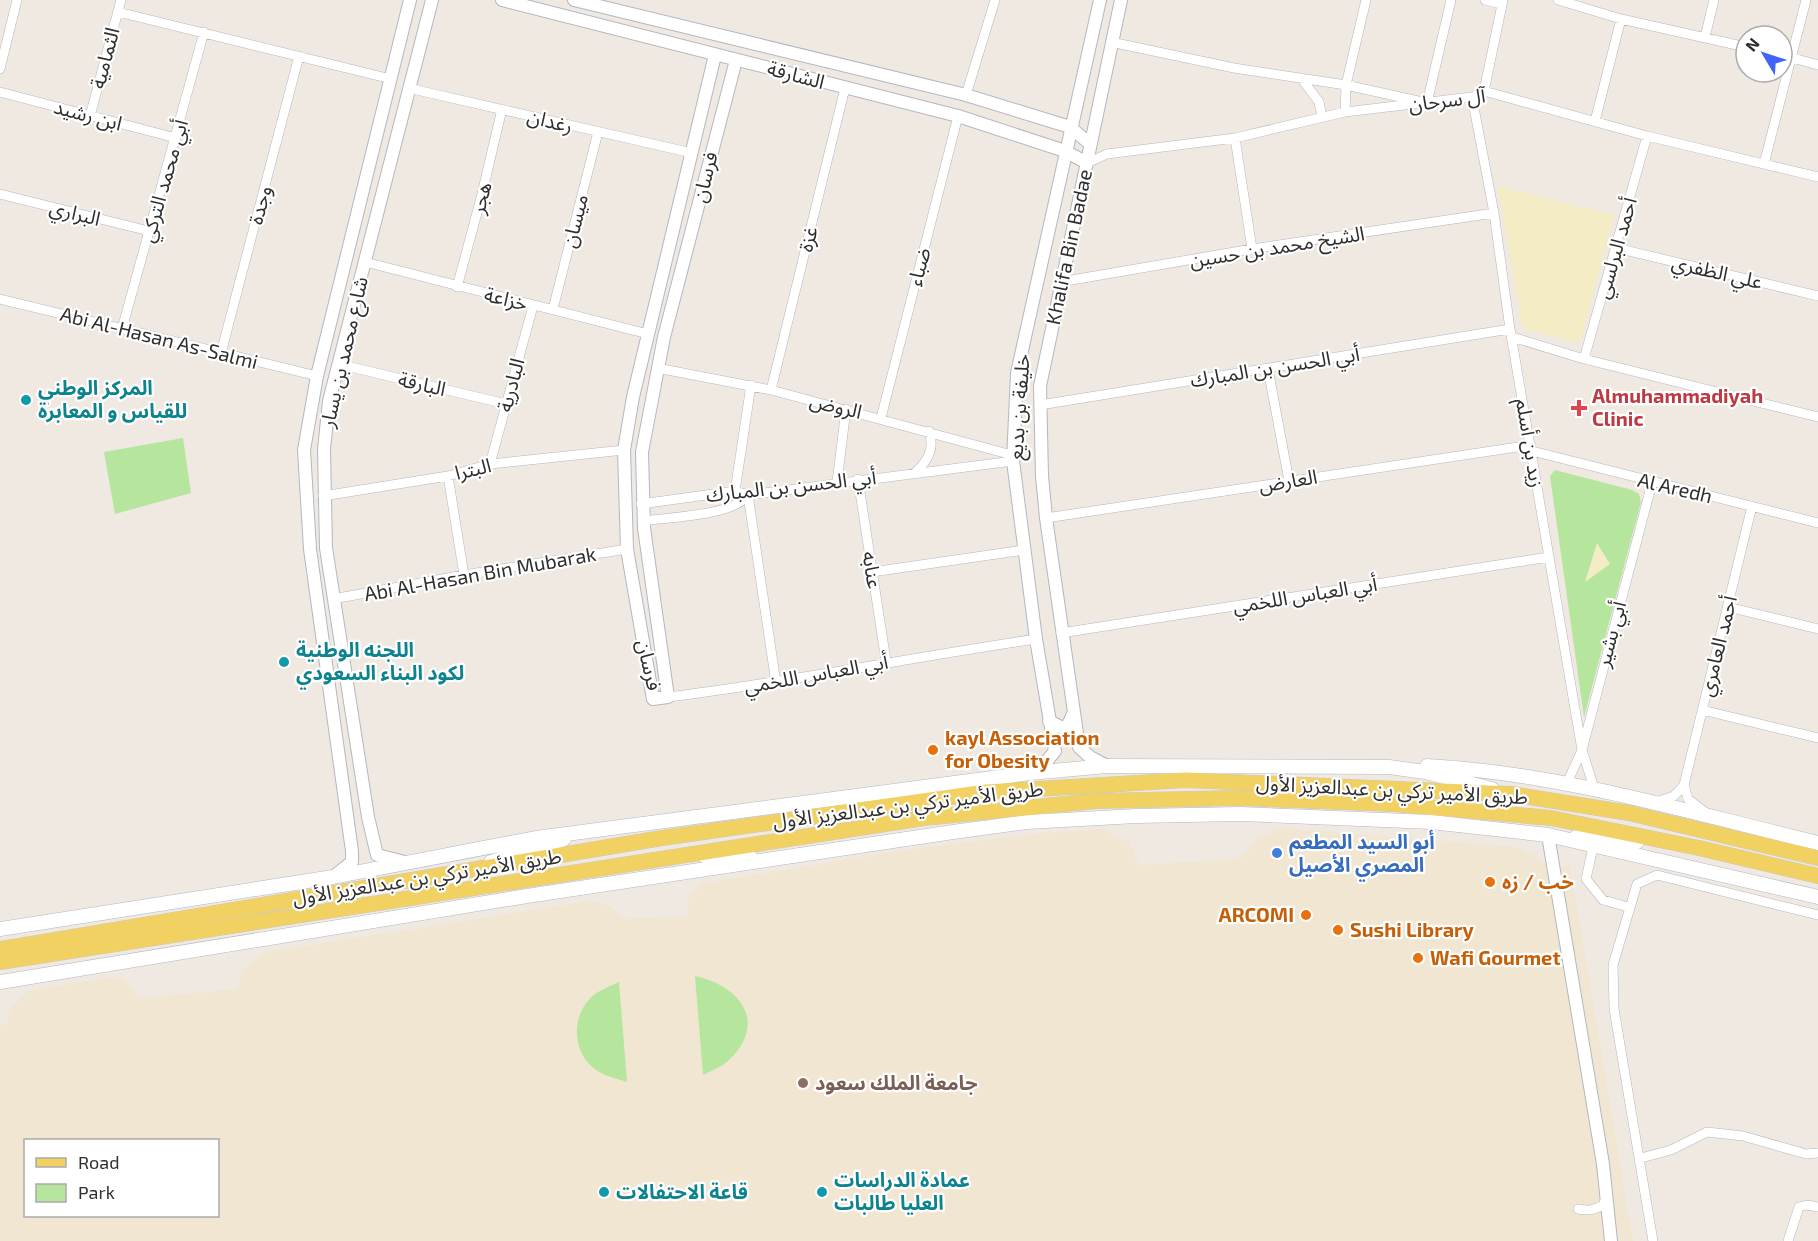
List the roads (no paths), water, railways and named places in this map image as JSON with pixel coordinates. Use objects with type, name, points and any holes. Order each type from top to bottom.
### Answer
[{"type":"main road","points":[[0,929],[333,877],[583,831],[1030,773],[1107,766],[1389,767],[1417,765],[1487,769],[1594,788],[1818,843]]},
{"type":"main road","points":[[1389,767],[1425,772],[1511,794]]},
{"type":"main road","name":"طريق الأمير تركي بن عبدالعزيز الأول","points":[[0,949],[662,838],[987,792],[1060,786],[1186,780],[1511,794],[1629,813],[1818,858]]},
{"type":"main road","name":"طريق الأمير تركي بن عبدالعزيز الأول","points":[[0,962],[924,818],[1096,801],[1237,798],[1393,804],[1551,818],[1699,848],[1818,876]]},
{"type":"main road","points":[[0,982],[527,896],[1027,822],[1136,816],[1241,814],[1431,822],[1555,836],[1594,837],[1699,848]]},
{"type":"main road","points":[[474,869],[583,831]]},
{"type":"main road","points":[[1555,836],[1593,847],[1818,897]]},
{"type":"main road","points":[[676,855],[743,856],[768,861]]},
{"type":"street","points":[[0,69],[17,0]]},
{"type":"street","name":"الثمامية","points":[[90,116],[121,0]]},
{"type":"street","name":"شارع محمد بن يسار","points":[[333,877],[352,862],[309,549],[304,450],[317,376],[410,0]]},
{"type":"street","name":"الشارقة","points":[[502,0],[958,116],[1065,151],[1087,162]]},
{"type":"street","name":"الشارقة","points":[[574,0],[966,95],[1070,127],[1090,144]]},
{"type":"street","points":[[966,95],[995,0]]},
{"type":"street","name":"خليفة بن بديع","points":[[1030,773],[1046,762],[1054,751],[1036,639],[1012,458],[1017,373],[1100,0]]},
{"type":"street","name":"Khalifa Bin Badae","points":[[1107,766],[1090,758],[1079,747],[1046,518],[1040,386],[1121,0]]},
{"type":"street","points":[[1345,112],[1346,85],[1366,0]]},
{"type":"street","points":[[1111,42],[1234,68],[1346,85],[1426,103],[1451,0]]},
{"type":"street","points":[[1484,91],[1503,2],[1485,0]]},
{"type":"street","points":[[1560,0],[1621,19],[1734,44]]},
{"type":"street","points":[[1705,37],[1714,0]]},
{"type":"street","points":[[1794,34],[1806,0]]},
{"type":"street","name":"شارع محمد بن يسار","points":[[409,862],[377,855],[368,817],[326,548],[323,496],[324,448],[329,401],[431,1]]},
{"type":"street","points":[[118,12],[391,79]]},
{"type":"street","points":[[638,33],[642,18]]},
{"type":"street","points":[[1595,121],[1621,19]]},
{"type":"street","name":"أبي محمد التركي","points":[[122,329],[204,32]]},
{"type":"street","name":"فرسان","points":[[715,55],[633,397],[624,450],[627,549],[653,699],[668,697],[642,512],[642,452],[657,368],[736,60]]},
{"type":"street","name":"وجدة","points":[[221,353],[299,56]]},
{"type":"street","points":[[1794,59],[1818,65]]},
{"type":"street","points":[[1301,78],[1319,102],[1322,117]]},
{"type":"street","points":[[1764,164],[1780,84]]},
{"type":"street","name":"رغدان","points":[[408,88],[692,153]]},
{"type":"street","name":"غزة","points":[[771,390],[845,88]]},
{"type":"street","name":"آل سرحان","points":[[1087,162],[1107,154],[1235,138],[1345,112],[1472,97],[1484,91],[1647,136],[1818,177]]},
{"type":"street","name":"ابن رشيد","points":[[0,92],[176,138]]},
{"type":"street","name":"زيد بن أسلم","points":[[1472,97],[1494,213],[1511,333],[1582,750],[1594,788]]},
{"type":"street","name":"هجر","points":[[457,287],[482,198],[502,109]]},
{"type":"street","name":"ضباء","points":[[881,417],[958,116]]},
{"type":"street","name":"ميسان","points":[[553,309],[598,132]]},
{"type":"street","name":"أحمد البرلسي","points":[[1584,359],[1647,136]]},
{"type":"street","points":[[1235,138],[1252,249]]},
{"type":"street","points":[[1090,144],[1107,154]]},
{"type":"street","name":"البراري","points":[[0,194],[149,231]]},
{"type":"street","name":"الشيخ محمد بن حسين","points":[[1060,282],[1252,249],[1494,213]]},
{"type":"street","name":"علي الظفري","points":[[1616,248],[1818,296]]},
{"type":"street","name":"خزاعة","points":[[365,262],[648,334]]},
{"type":"street","name":"Abi Al-Hasan As-Salmi","points":[[0,299],[317,376]]},
{"type":"street","name":"البادرية","points":[[490,464],[533,306]]},
{"type":"street","points":[[1511,333],[1584,359],[1818,417]]},
{"type":"street","name":"أبي الحسن بن المبارك","points":[[1040,405],[1511,333]]},
{"type":"street","name":"البارقة","points":[[338,364],[506,404]]},
{"type":"street","name":"الروض","points":[[657,368],[751,385],[881,417],[1012,458]]},
{"type":"street","points":[[1268,369],[1289,481]]},
{"type":"street","points":[[735,491],[751,385]]},
{"type":"street","points":[[837,482],[846,409]]},
{"type":"street","points":[[916,472],[927,461],[933,442],[929,431]]},
{"type":"street","name":"العارض","points":[[1046,518],[1289,481],[1531,448]]},
{"type":"street","name":"Al Aredh","points":[[1531,448],[1652,483],[1818,523]]},
{"type":"street","name":"البترا","points":[[323,496],[448,476],[490,464],[624,450]]},
{"type":"street","name":"أبي الحسن بن المبارك","points":[[642,512],[735,491],[748,495],[1012,458]]},
{"type":"street","points":[[448,476],[464,574]]},
{"type":"street","name":"عنابه","points":[[858,479],[886,662]]},
{"type":"street","name":"أبي بشير","points":[[1567,783],[1582,750],[1652,483]]},
{"type":"street","points":[[627,510],[642,512],[729,508],[744,501],[748,495]]},
{"type":"street","points":[[748,495],[776,683]]},
{"type":"street","name":"أحمد العامري","points":[[1684,785],[1752,506]]},
{"type":"street","name":"Abi Al-Hasan Bin Mubarak","points":[[333,599],[464,574],[627,549]]},
{"type":"street","points":[[872,572],[1024,550]]},
{"type":"street","name":"أبي العباس اللخمي","points":[[1061,633],[1549,557]]},
{"type":"street","points":[[1728,607],[1818,629]]},
{"type":"street","name":"أبي العباس اللخمي","points":[[668,697],[776,683],[886,662],[1036,639]]},
{"type":"street","points":[[1702,710],[1818,738]]},
{"type":"street","points":[[1049,721],[1063,728],[1068,725],[1074,712]]},
{"type":"street","points":[[1653,803],[1674,796],[1684,785]]},
{"type":"street","points":[[1684,785],[1688,799],[1712,818]]},
{"type":"street","points":[[348,823],[357,836],[366,834],[368,817]]},
{"type":"street","points":[[1555,836],[1603,1164],[1611,1241]]},
{"type":"street","points":[[1593,847],[1586,879],[1603,900],[1628,907]]},
{"type":"street","points":[[1653,1241],[1641,1158],[1614,1009],[1613,965],[1628,907],[1637,884],[1657,875],[1818,915]]},
{"type":"street","points":[[1641,1158],[1671,1150],[1707,1132],[1743,1136],[1806,1154],[1818,1153]]},
{"type":"street","points":[[1578,1209],[1589,1211],[1603,1205],[1606,1199]]},
{"type":"street","points":[[1606,1199],[1617,1241]]},
{"type":"street","points":[[1788,1241],[1799,1207],[1807,1204],[1818,1207]]},
{"type":"place","name":"المركز الوطني للقياس و المعابرة","points":[[26,400]]},
{"type":"place","name":"Almuhammadiyah Clinic","points":[[1579,408]]},
{"type":"place","name":"اللجنه الوطنية لكود البناء السعودي","points":[[284,662]]},
{"type":"place","name":"kayl Association for Obesity","points":[[933,750]]},
{"type":"place","name":"أبو السيد المطعم المصري اﻷصيل","points":[[1277,853]]},
{"type":"place","name":"خب / زه","points":[[1490,882]]},
{"type":"place","name":"ARCOMI","points":[[1306,915]]},
{"type":"place","name":"Sushi Library","points":[[1338,930]]},
{"type":"place","name":"Wafi Gourmet","points":[[1418,958]]},
{"type":"place","name":"جامعة الملك سعود","points":[[803,1083]]},
{"type":"place","name":"قاعة الاحتفالات","points":[[604,1192]]},
{"type":"place","name":"عمادة الدراسات العليا طالبات","points":[[822,1192]]}]
